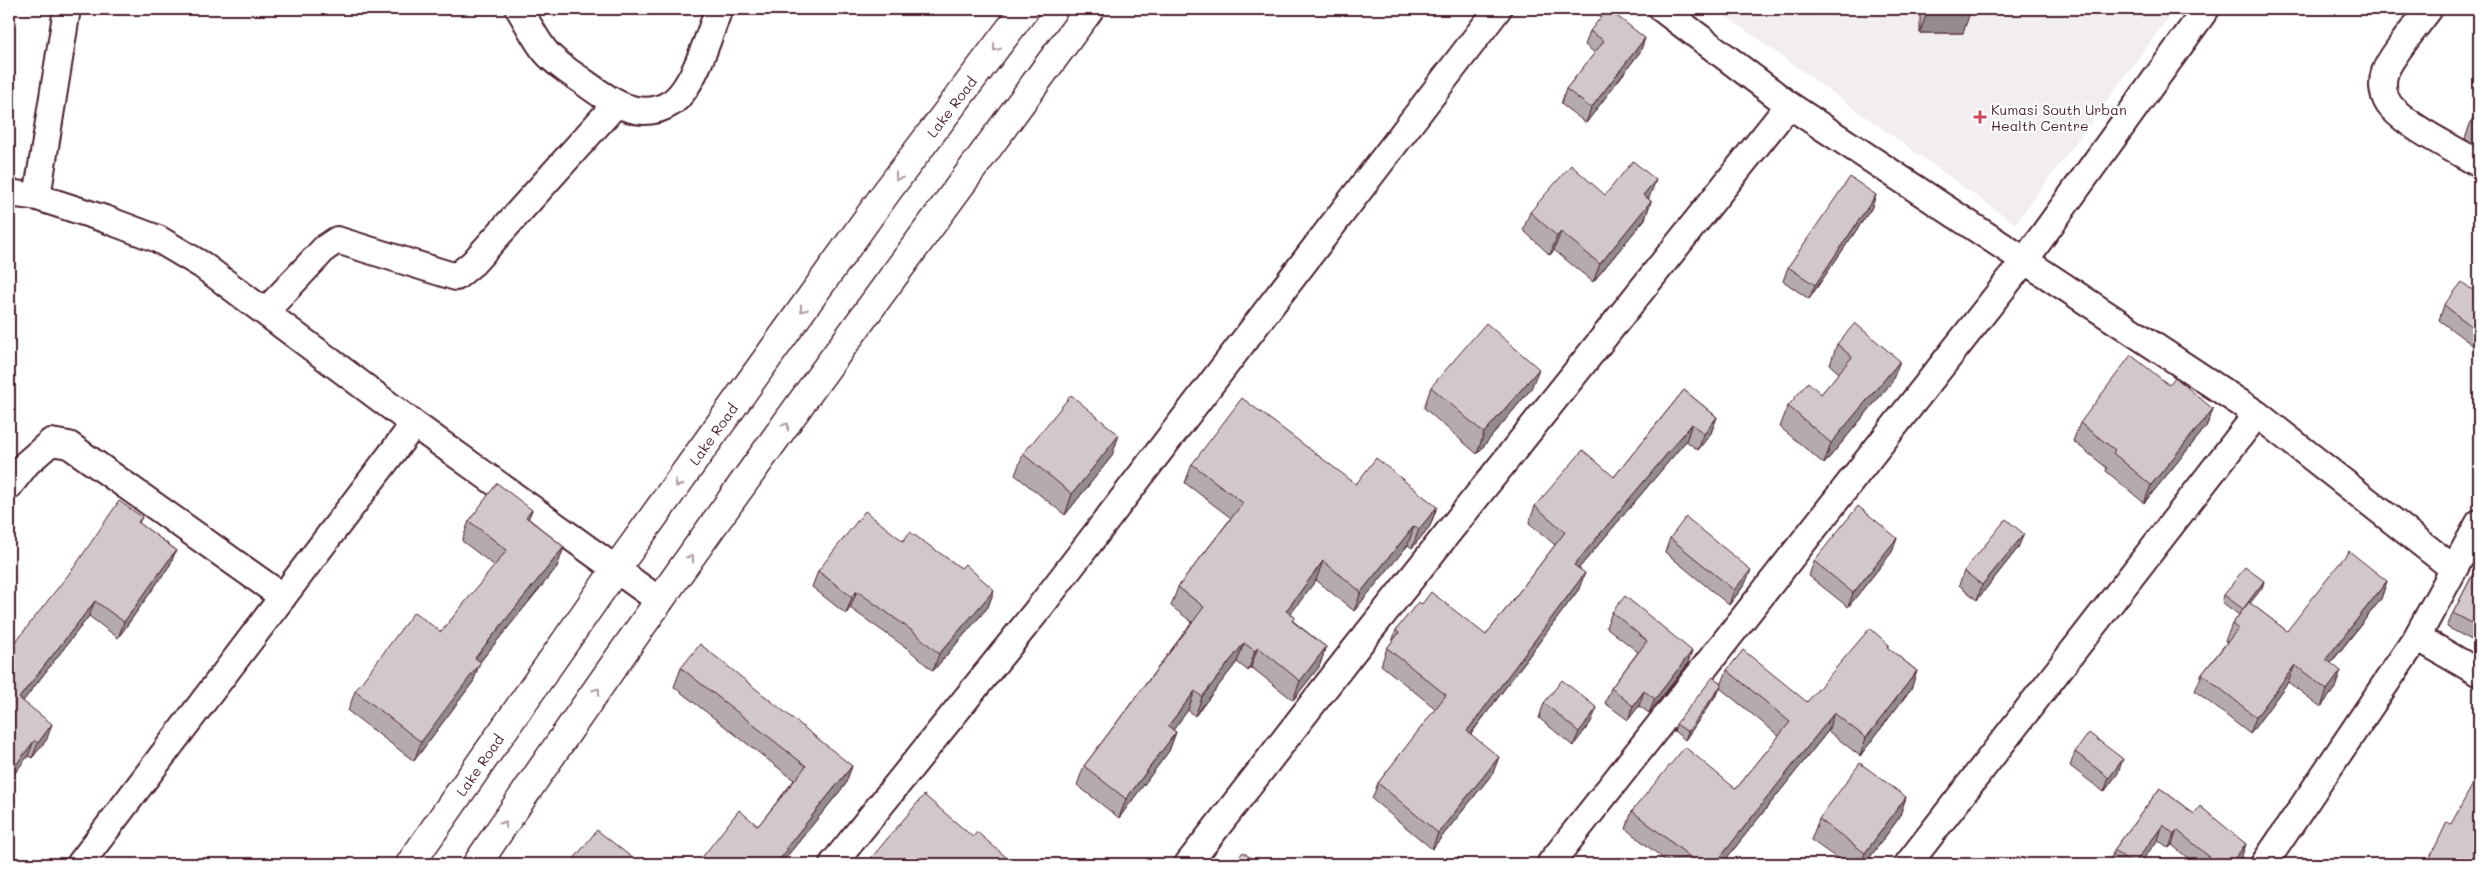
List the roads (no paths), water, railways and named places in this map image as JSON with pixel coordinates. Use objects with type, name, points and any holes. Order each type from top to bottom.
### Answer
[{"type":"main road","name":"Lake Road","points":[[410,864],[616,569],[888,190],[1025,9]]},
{"type":"main road","points":[[477,864],[660,601],[942,209],[1090,9]]},
{"type":"street","points":[[37,198],[67,9]]},
{"type":"street","points":[[520,9],[545,51],[560,66],[615,104],[642,111],[657,109],[672,103],[686,88],[720,9]]},
{"type":"street","points":[[833,864],[1040,607],[1498,9]]},
{"type":"street","points":[[1662,9],[1789,105],[2257,414],[2454,569]]},
{"type":"street","points":[[1550,864],[2025,260],[2206,9]]},
{"type":"street","points":[[2429,9],[2385,71],[2382,85],[2385,96],[2391,107],[2412,124],[2479,164]]},
{"type":"street","points":[[265,312],[325,248],[337,240],[456,277],[474,263],[615,104]]},
{"type":"street","points":[[1188,864],[1352,653],[1789,105]]},
{"type":"street","points":[[9,193],[37,198],[105,219],[158,239],[202,265],[414,424],[660,601]]},
{"type":"street","points":[[1908,864],[2257,414]]},
{"type":"street","points":[[80,864],[414,424]]},
{"type":"street","points":[[9,486],[27,463],[51,442],[69,445],[283,597]]},
{"type":"street","points":[[2264,864],[2417,637],[2479,523]]},
{"type":"street","points":[[2417,637],[2479,674]]},
{"type":"place","name":"Kumasi South Urban Health Centre","points":[[1980,117]]}]
